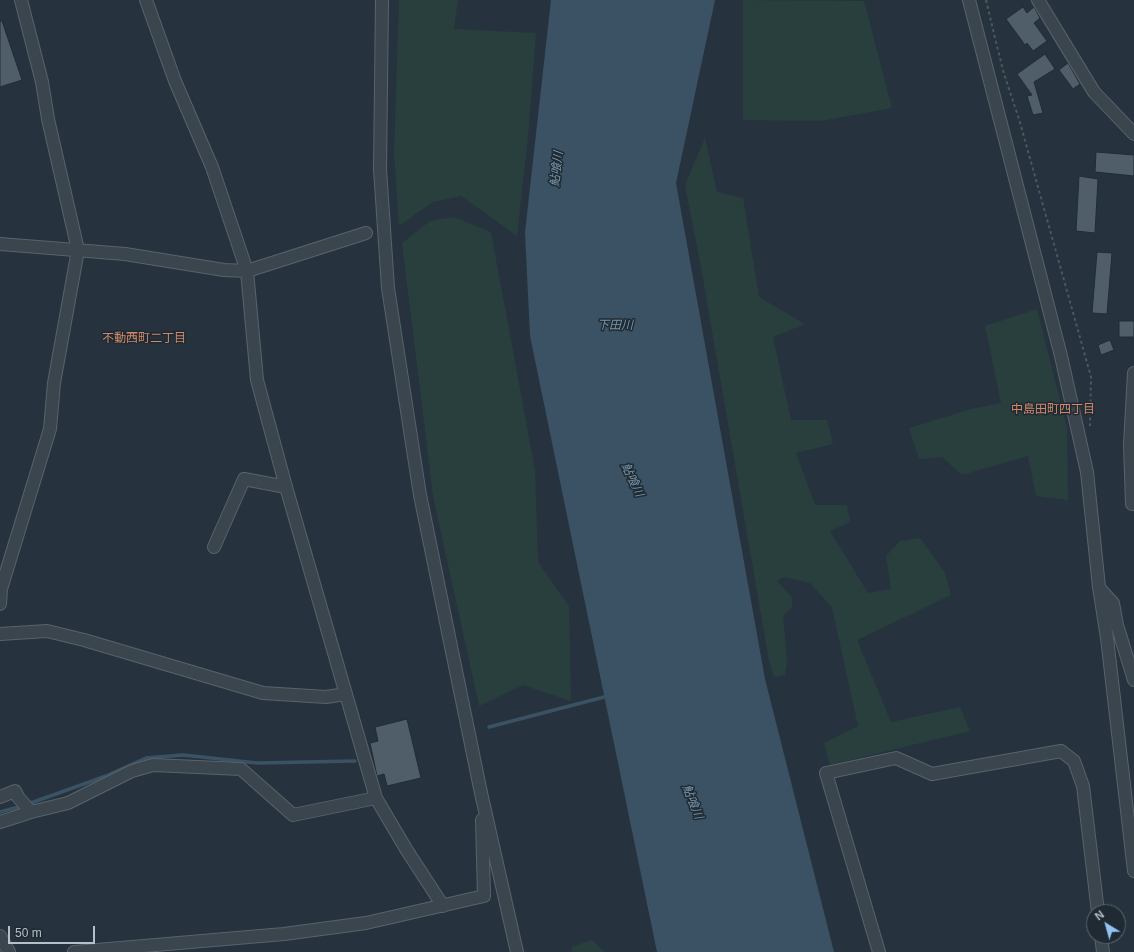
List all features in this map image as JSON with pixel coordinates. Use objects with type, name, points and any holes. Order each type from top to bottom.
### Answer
[{"type":"street","points":[[0,604],[1,589],[50,429],[54,383],[78,250],[48,119],[42,82],[21,0]]},
{"type":"street","points":[[146,0],[175,80],[212,167],[247,271],[257,380],[286,487],[376,798],[406,849],[443,906]]},
{"type":"street","points":[[382,0],[380,169],[388,288],[420,495],[481,793],[517,952]]},
{"type":"street","points":[[969,0],[1061,356],[1087,472],[1099,588],[1107,638],[1134,871]]},
{"type":"street","points":[[1038,0],[1094,92],[1134,134]]},
{"type":"street","points":[[0,244],[125,254],[224,270],[247,271],[366,233]]},
{"type":"street","points":[[1134,373],[1130,445],[1132,504],[1134,504]]},
{"type":"street","points":[[214,548],[244,479],[286,487]]},
{"type":"street","points":[[1099,588],[1113,603],[1117,625],[1134,680]]},
{"type":"street","points":[[0,634],[47,631],[84,640],[263,693],[326,697],[346,694]]},
{"type":"street","points":[[879,952],[826,773],[896,758],[932,774],[1061,751],[1074,761],[1083,786],[1097,904]]},
{"type":"street","points":[[0,822],[30,811],[68,803],[132,771],[153,765],[241,769],[293,815],[376,798]]},
{"type":"street","points":[[0,797],[15,792],[30,811]]},
{"type":"street","points":[[74,952],[176,948],[366,923],[484,896],[481,793]]},
{"type":"street","points":[[1129,828],[1134,810]]},
{"type":"street","points":[[0,936],[10,952]]},
{"type":"path","points":[[986,0],[1004,74],[1019,119],[1091,376],[1090,426]]},
{"type":"green space","points":[[399,0],[458,0],[454,29],[536,33],[528,137],[517,236],[461,196],[433,202],[399,226],[394,153]]},
{"type":"green space","points":[[743,0],[864,1],[892,108],[821,121],[743,120]]},
{"type":"green space","points":[[705,138],[717,192],[743,198],[759,297],[805,324],[773,337],[791,420],[827,420],[833,444],[796,453],[815,505],[847,505],[850,522],[830,531],[868,593],[891,589],[886,556],[900,541],[920,538],[945,573],[951,595],[857,640],[891,722],[960,707],[970,731],[830,765],[824,743],[858,726],[832,608],[810,583],[784,577],[777,581],[792,597],[792,608],[783,615],[787,662],[785,675],[774,677],[769,661],[702,273],[685,185]]},
{"type":"green space","points":[[454,217],[491,232],[535,470],[538,562],[569,606],[571,701],[523,685],[479,706],[433,496],[402,243],[430,221]]},
{"type":"green space","points":[[1037,309],[1067,428],[1068,500],[1036,496],[1028,456],[962,475],[942,457],[919,459],[909,428],[971,409],[1001,403],[985,326]]},
{"type":"green space","points":[[592,940],[605,952],[572,952],[571,947]]},
{"type":"water","name":"下田川","points":[[551,0],[715,0],[676,183],[765,679],[834,952],[657,952],[530,336],[525,232]]},
{"type":"building","points":[[1023,7],[1027,13],[1034,7],[1040,18],[1034,23],[1047,41],[1033,51],[1027,43],[1025,45],[1006,19]]},
{"type":"building","points":[[0,21],[2,21],[22,80],[0,87]]},
{"type":"building","points":[[1045,54],[1055,69],[1034,82],[1043,113],[1033,115],[1027,96],[1032,95],[1017,74]]},
{"type":"building","points":[[1068,63],[1080,84],[1073,89],[1059,70]]},
{"type":"building","points":[[1096,152],[1134,155],[1134,176],[1095,172]]},
{"type":"building","points":[[1079,176],[1098,179],[1095,233],[1076,231]]},
{"type":"building","points":[[1097,252],[1112,253],[1107,314],[1092,313]]},
{"type":"building","points":[[1119,321],[1134,321],[1134,337],[1119,337]]},
{"type":"building","points":[[1110,340],[1114,350],[1101,355],[1098,345]]},
{"type":"building","points":[[407,719],[421,778],[387,786],[384,774],[377,776],[370,743],[378,741],[375,727]]},
{"type":"waterway","points":[[489,727],[608,696]]},
{"type":"waterway","points":[[28,804],[106,776],[146,758],[183,755],[257,763],[355,761]]},
{"type":"waterway","points":[[0,812],[22,806]]},
{"type":"district","name":"不動西町二丁目","points":[[144,339]]},
{"type":"district","name":"中島田町四丁目","points":[[1053,410]]},
{"type":"water label","name":"鮎喰川","points":[[557,169]]},
{"type":"water label","name":"鮎喰川","points":[[632,480]]},
{"type":"water label","name":"鮎喰川","points":[[692,802]]}]
